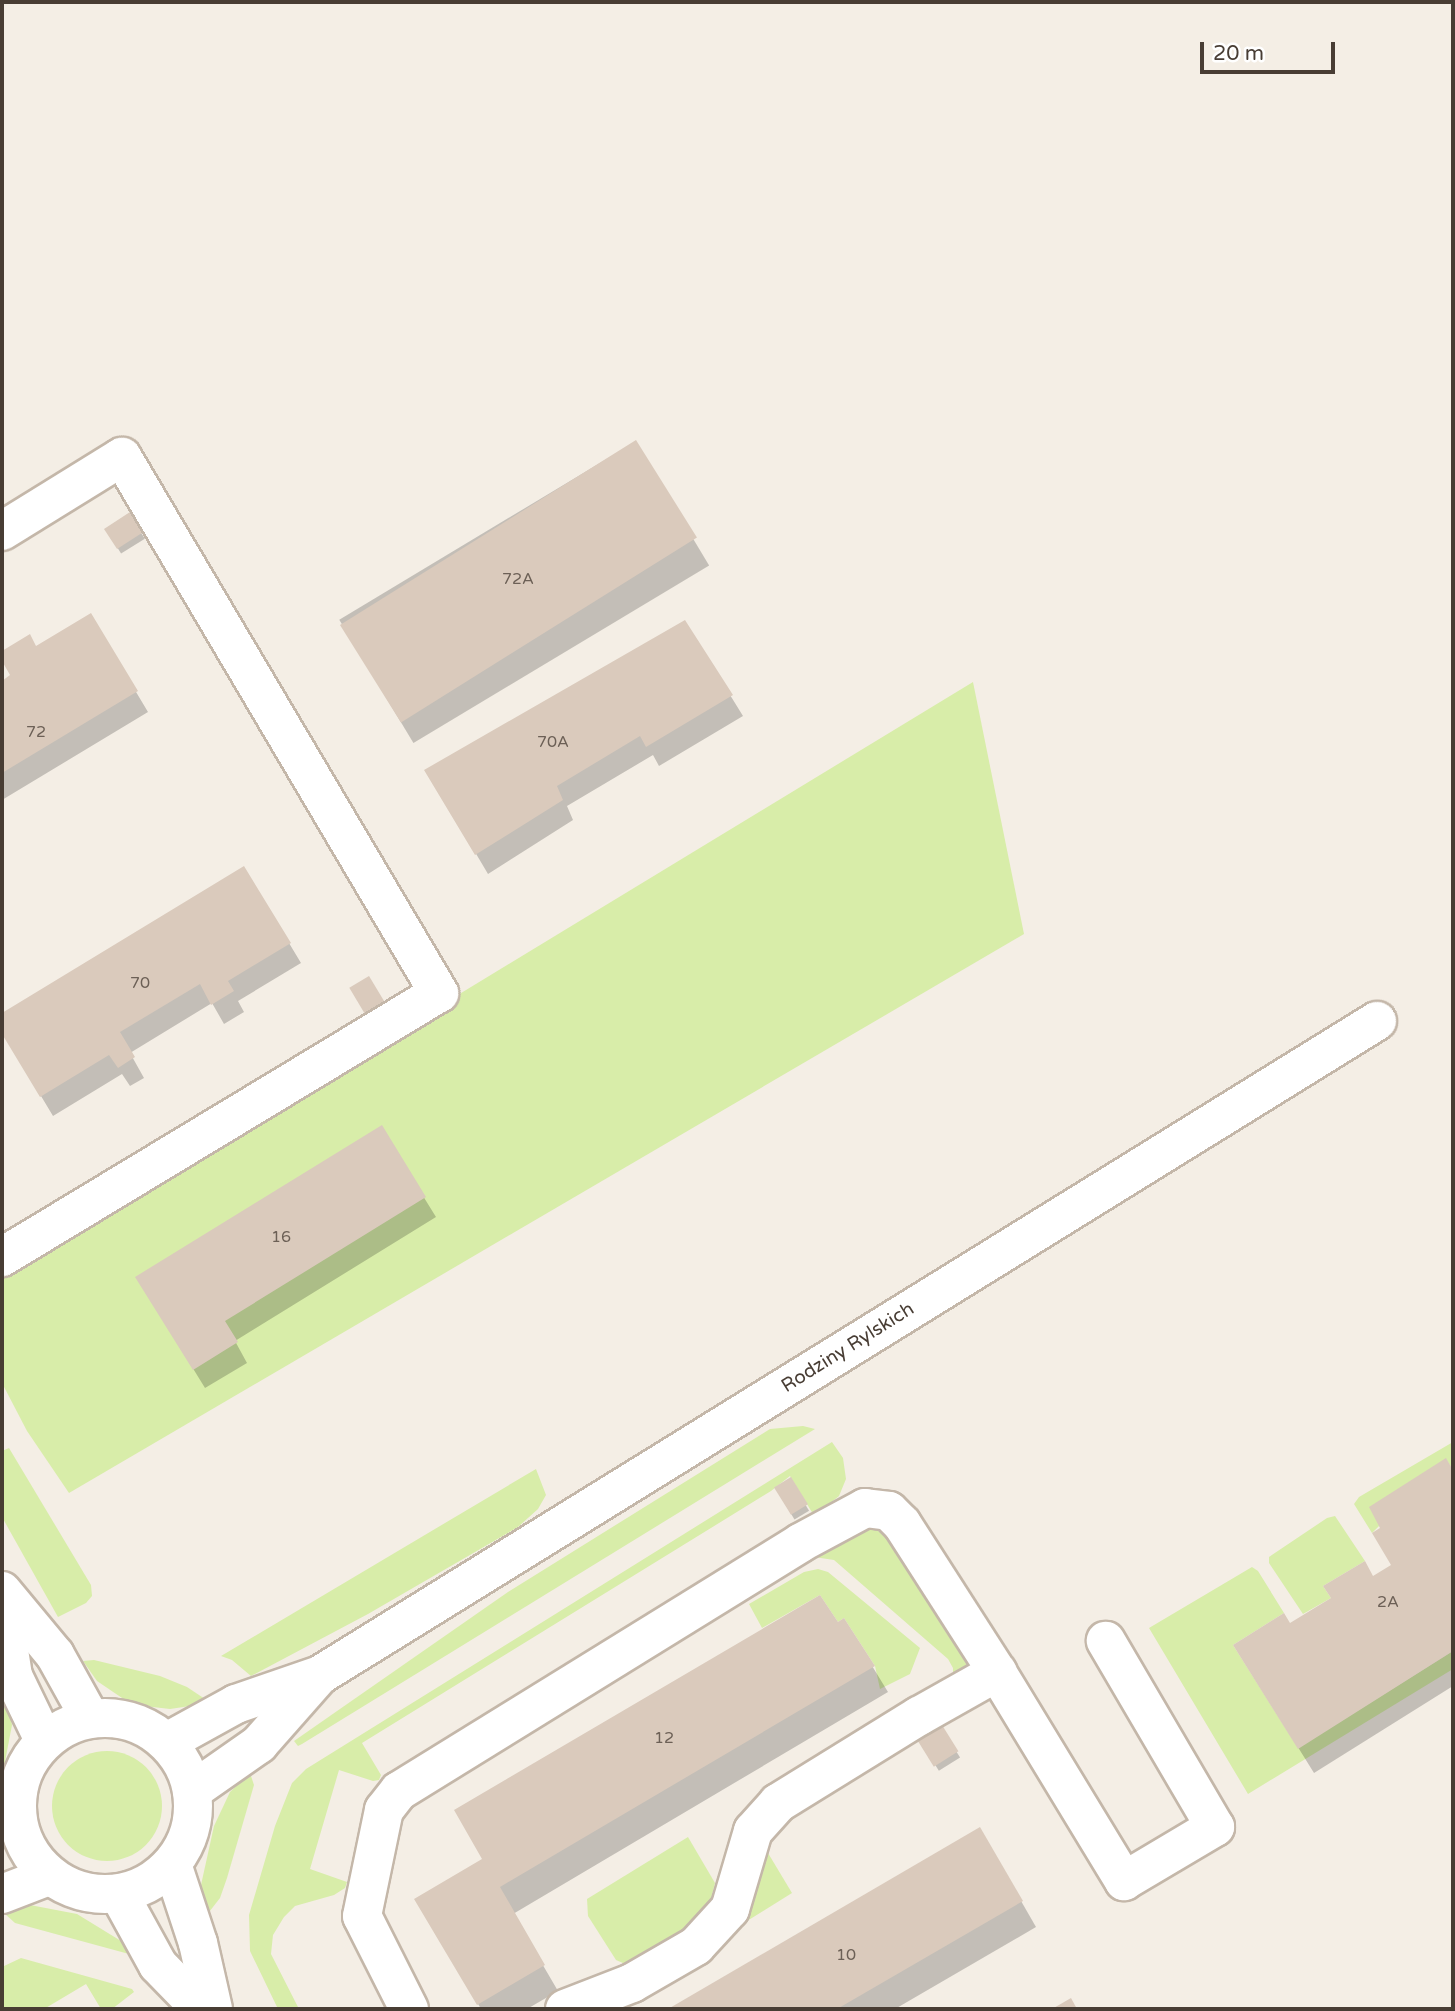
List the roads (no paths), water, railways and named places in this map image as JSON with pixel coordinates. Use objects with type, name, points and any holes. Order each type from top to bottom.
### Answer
[{"type":"street","points":[[2,531],[122,457],[439,993],[2,1257]]},
{"type":"street","name":"Rodziny Rylskich","points":[[167,1742],[236,1704],[320,1675],[1377,1021]]},
{"type":"street","points":[[409,2009],[362,1916],[384,1810],[398,1791],[800,1543],[865,1508],[889,1511],[902,1524],[997,1672],[1125,1881],[1215,1827],[1106,1641]]},
{"type":"street","points":[[2,1591],[55,1654],[90,1718]]},
{"type":"street","points":[[2,1605],[13,1676],[44,1740]]},
{"type":"street","points":[[565,2009],[632,1983],[696,1946],[730,1909],[753,1831],[778,1803],[919,1716],[997,1672]]},
{"type":"street","name":"Rodziny Rylskich","points":[[192,1791],[259,1744],[320,1675]]},
{"type":"street","points":[[90,1718],[118,1718],[145,1726],[167,1742],[184,1765],[192,1791],[193,1817],[186,1842],[172,1864],[148,1884],[119,1894],[94,1894],[70,1888],[49,1875],[27,1851],[9,1825],[23,1772],[44,1740],[65,1726],[90,1718]]},
{"type":"street","points":[[172,1864],[198,1943],[213,2009]]},
{"type":"street","points":[[2,1894],[49,1875]]},
{"type":"street","points":[[119,1894],[158,1965],[201,2009]]}]
